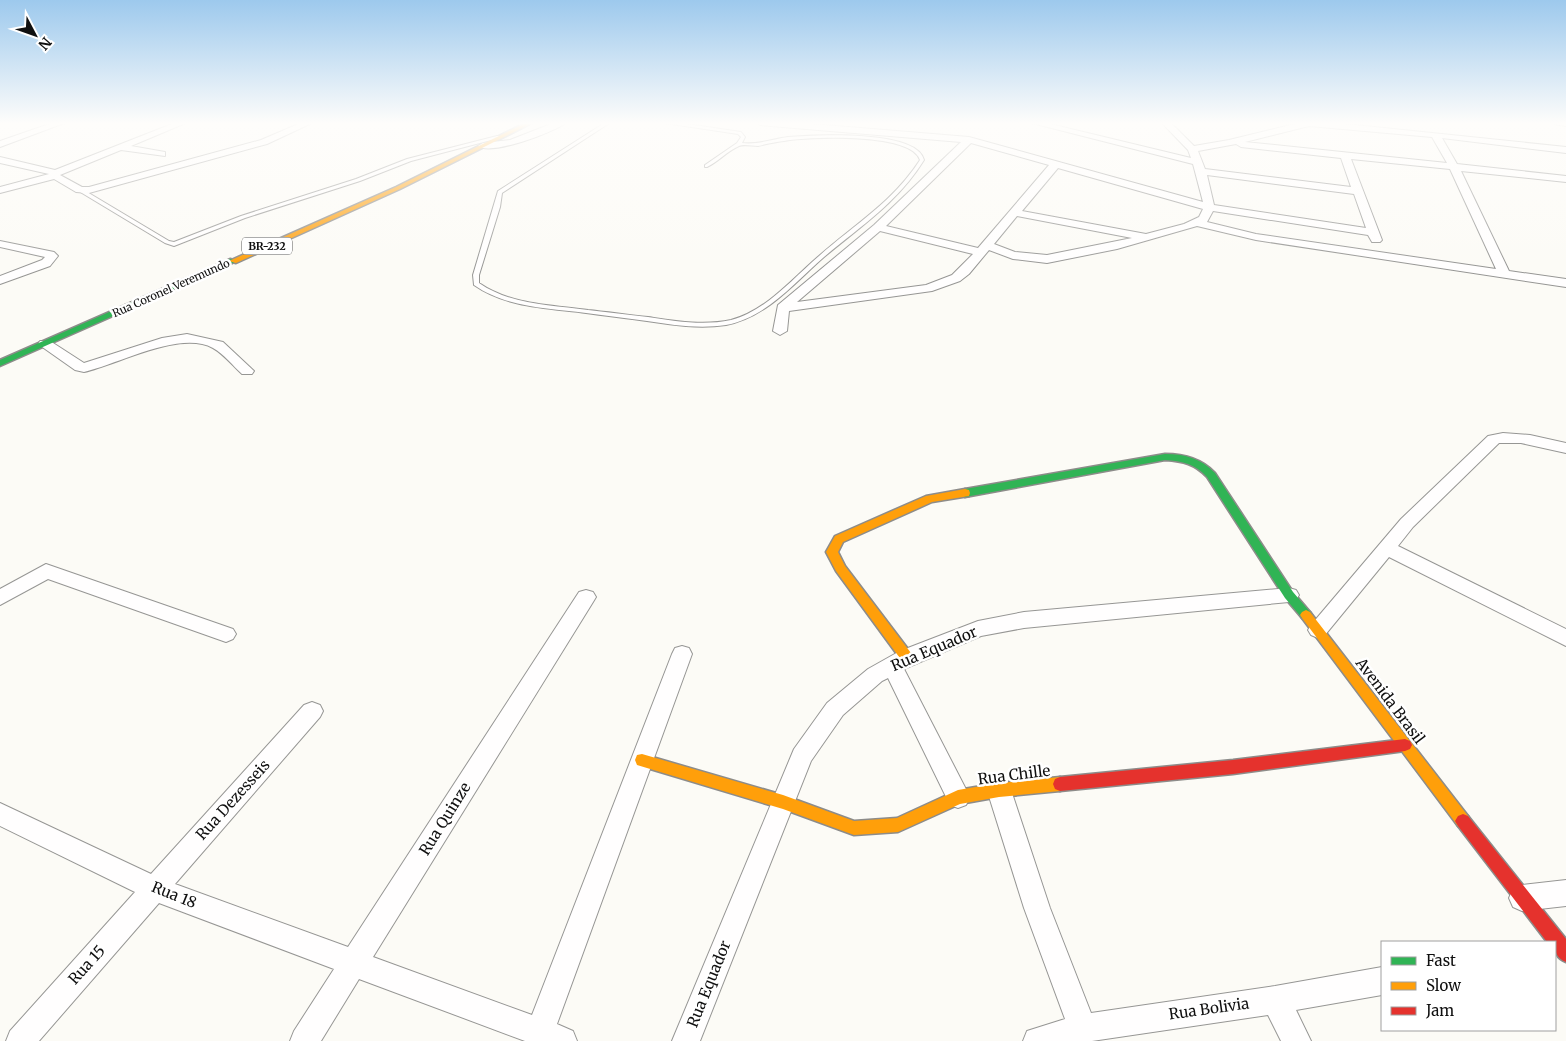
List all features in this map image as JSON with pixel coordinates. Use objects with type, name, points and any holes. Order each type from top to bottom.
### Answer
[{"type":"main road","name":"Rua Coronel Veremundo","points":[[0,363],[434,171]]},
{"type":"main road","name":"Avenida Brasil","points":[[900,661],[840,568],[832,552],[839,539],[930,499],[1165,457],[1180,457],[1197,462],[1206,468],[1211,475],[1289,595],[1318,630],[1554,941]]},
{"type":"main road","name":"Rua Chille","points":[[642,760],[783,802],[854,828],[898,825],[958,797],[999,790],[1233,767],[1405,745]]},
{"type":"street","points":[[39,171],[55,175],[80,190],[100,188],[162,171]]},
{"type":"street","points":[[0,190],[19,186],[65,171]]},
{"type":"street","points":[[780,331],[783,308],[878,227],[937,171]]},
{"type":"street","points":[[783,308],[928,288],[956,278],[965,271],[1050,171]]},
{"type":"street","points":[[1075,171],[1209,207],[1372,232]]},
{"type":"street","points":[[878,227],[1013,255],[1047,259],[1082,254],[1146,238],[1198,223],[1204,219],[1209,207],[1199,171]]},
{"type":"street","points":[[1227,171],[1357,191]]},
{"type":"street","points":[[1350,171],[1381,255]]},
{"type":"street","points":[[1456,171],[1504,274]]},
{"type":"street","points":[[1486,171],[1562,179],[1566,190]]},
{"type":"street","points":[[0,181],[19,186]]},
{"type":"street","points":[[1016,213],[1146,238]]},
{"type":"street","points":[[1198,223],[1256,237],[1566,283]]},
{"type":"street","points":[[0,244],[50,254],[51,259],[46,263],[0,280]]},
{"type":"street","points":[[45,344],[84,368],[167,341],[187,338],[218,345],[247,371]]},
{"type":"street","points":[[1318,630],[1407,523],[1494,439],[1531,439],[1566,448]]},
{"type":"street","points":[[1386,548],[1566,638]]},
{"type":"street","points":[[0,598],[46,571],[226,634]]},
{"type":"street","name":"Rua Equador","points":[[686,1041],[802,756],[836,709],[875,675],[900,661],[978,629],[1024,620],[1289,595]]},
{"type":"street","name":"Rua Quinze","points":[[304,1041],[586,597]]},
{"type":"street","points":[[552,1037],[642,760],[682,654]]},
{"type":"street","points":[[900,661],[958,797]]},
{"type":"street","name":"Rua Dezesseis","points":[[155,889],[312,711]]},
{"type":"street","points":[[999,790],[1037,908],[1083,1028]]},
{"type":"street","name":"Rua 18","points":[[0,814],[155,889],[552,1037]]},
{"type":"street","name":"Rua 15","points":[[20,1041],[155,889]]},
{"type":"street","points":[[1522,898],[1566,893]]},
{"type":"street","name":"Rua Bolivia","points":[[1037,1041],[1083,1028],[1274,1000],[1381,981]]},
{"type":"street","points":[[1274,1000],[1298,1041]]},
{"type":"lane","points":[[80,190],[174,244],[243,217],[382,171]]},
{"type":"lane","points":[[533,171],[500,192],[476,275],[476,284],[484,291],[502,299],[529,304],[679,324],[704,325],[730,322],[751,315],[874,214],[902,189],[915,171]]},
{"type":"traffic: fast","points":[[0,363],[233,261]]},
{"type":"traffic: fast","points":[[965,493],[1165,457],[1191,460],[1211,475],[1289,595],[1306,615]]},
{"type":"traffic: slow","points":[[233,261],[433,171]]},
{"type":"traffic: slow","points":[[907,657],[840,568],[832,552],[839,539],[930,499],[965,493]]},
{"type":"traffic: slow","points":[[1306,615],[1463,821]]},
{"type":"traffic: slow","points":[[642,760],[783,802],[854,828],[898,825],[958,797],[999,790],[1060,784]]},
{"type":"traffic: jam","points":[[1060,784],[1233,767],[1405,745]]},
{"type":"traffic: jam","points":[[1463,821],[1566,953]]}]
